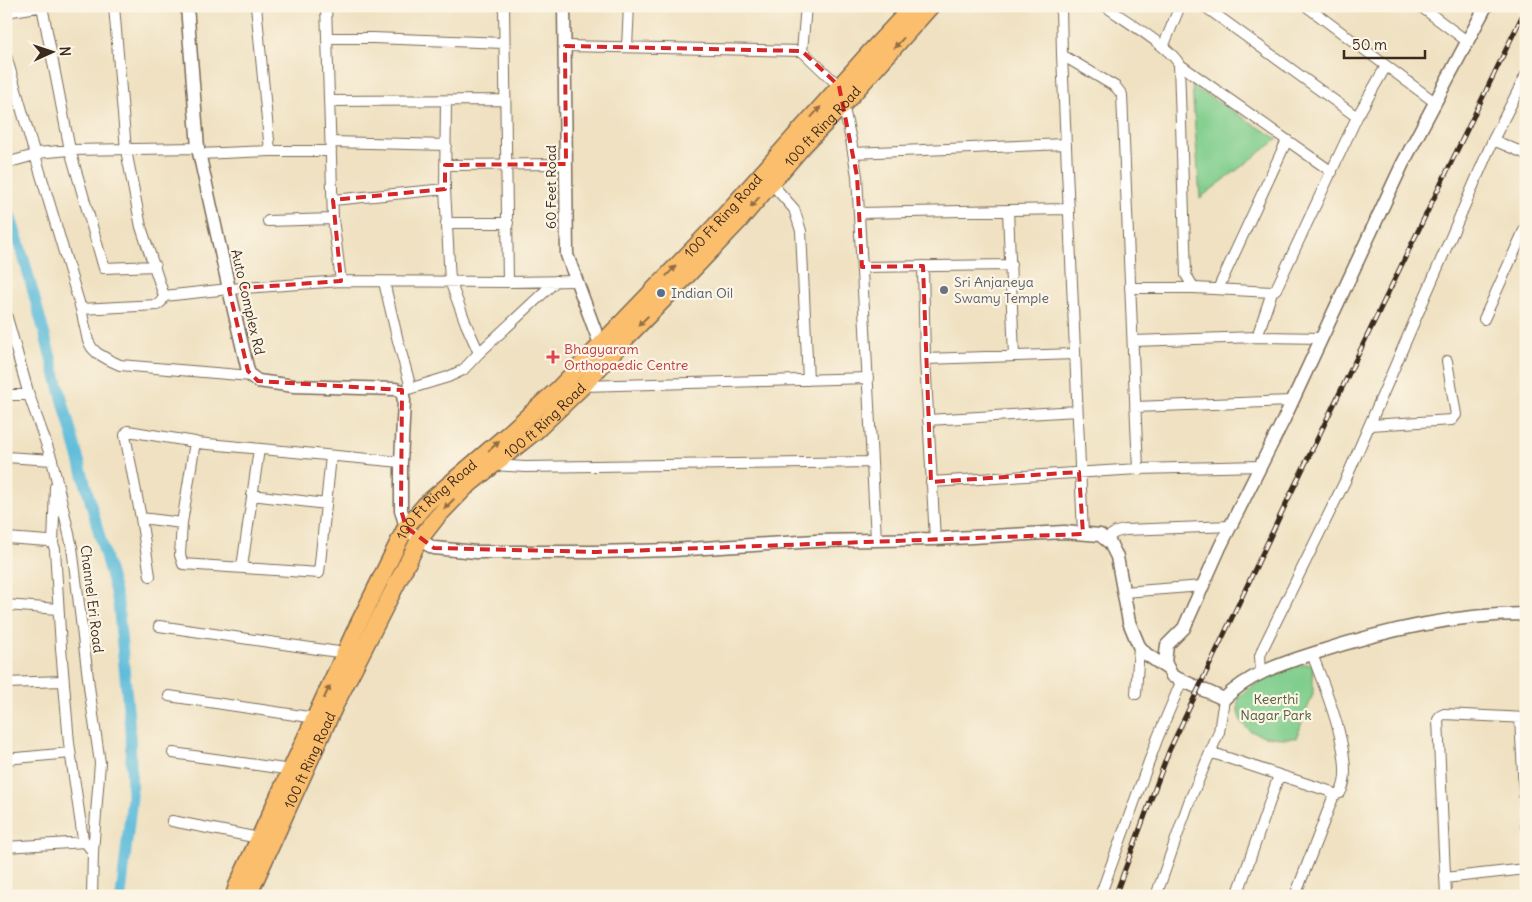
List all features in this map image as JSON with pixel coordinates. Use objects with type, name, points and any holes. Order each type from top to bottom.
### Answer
[{"type":"main road","name":"100 Ft Ring Road","points":[[234,896],[345,653],[406,527],[426,504],[557,390],[603,353],[839,86],[913,6]]},
{"type":"main road","name":"100 ft Ring Road","points":[[248,896],[335,705],[419,540],[437,516],[460,493],[537,430],[583,386],[603,353],[682,281],[931,6]]},
{"type":"street","points":[[6,12],[43,6],[70,150],[104,268],[155,266]]},
{"type":"street","points":[[82,309],[156,305],[161,302],[164,296],[141,227],[126,150],[114,6]]},
{"type":"street","name":"Auto Complex Rd","points":[[187,6],[199,151],[248,371],[258,381],[294,386],[407,390]]},
{"type":"street","points":[[256,6],[270,151]]},
{"type":"street","points":[[326,6],[333,219],[341,281]]},
{"type":"street","points":[[504,6],[508,282]]},
{"type":"street","name":"60 Feet Road","points":[[564,6],[567,255],[603,353]]},
{"type":"street","points":[[628,6],[628,47]]},
{"type":"street","points":[[802,51],[806,6]]},
{"type":"street","points":[[1061,6],[1083,534]]},
{"type":"street","points":[[1106,6],[1163,47],[1177,59],[1179,64],[1186,275],[1194,288]]},
{"type":"street","points":[[1163,47],[1180,6]]},
{"type":"street","points":[[1204,6],[1357,117]]},
{"type":"street","points":[[1306,6],[1436,102]]},
{"type":"street","points":[[1420,6],[1468,42]]},
{"type":"street","points":[[1224,699],[1172,676],[1164,662],[1167,645],[1184,628],[1402,166],[1486,6]]},
{"type":"street","points":[[327,38],[504,43]]},
{"type":"street","points":[[565,46],[802,51],[839,86],[857,176],[876,540]]},
{"type":"street","points":[[1062,55],[1116,87],[1122,95],[1138,469]]},
{"type":"street","points":[[6,56],[82,309],[88,341],[92,348],[120,365],[251,376]]},
{"type":"street","points":[[1179,64],[1332,172]]},
{"type":"street","points":[[1257,337],[1272,292],[1276,290],[1357,117],[1386,66]]},
{"type":"street","points":[[1261,672],[1260,656],[1263,648],[1346,479],[1493,140],[1526,75]]},
{"type":"street","points":[[329,101],[505,100]]},
{"type":"street","points":[[446,101],[445,189],[450,281],[479,353]]},
{"type":"street","points":[[1218,289],[1287,140]]},
{"type":"street","points":[[1493,140],[1526,154]]},
{"type":"street","points":[[853,153],[1066,144]]},
{"type":"street","points":[[6,163],[37,153],[70,150],[270,151],[331,146],[446,145]]},
{"type":"street","points":[[445,165],[566,164]]},
{"type":"street","points":[[771,183],[794,209],[801,231],[808,380]]},
{"type":"street","points":[[333,200],[445,189]]},
{"type":"street","points":[[859,213],[1069,209]]},
{"type":"street","points":[[1008,210],[1014,356]]},
{"type":"street","points":[[268,221],[333,219]]},
{"type":"street","points":[[446,222],[508,223]]},
{"type":"street","points":[[1484,319],[1526,226]]},
{"type":"street","points":[[862,267],[1011,265]]},
{"type":"street","points":[[923,266],[925,359],[935,539]]},
{"type":"street","points":[[164,296],[341,281],[576,281]]},
{"type":"street","points":[[407,390],[448,377],[463,370],[556,281]]},
{"type":"street","points":[[384,282],[407,390],[404,401],[401,510],[406,527],[419,540],[434,548],[476,552],[596,552],[672,550],[816,541],[935,539],[1064,532],[1100,535],[1110,543],[1117,557],[1129,622],[1139,646],[1146,654],[1168,668]]},
{"type":"street","points":[[1130,288],[1194,288],[1272,292]]},
{"type":"street","name":"Channel Eri Road","points":[[6,314],[28,394],[52,460],[72,547],[100,763],[93,852],[92,896]]},
{"type":"street","points":[[1133,341],[1257,337],[1322,338]]},
{"type":"street","points":[[925,359],[1074,354]]},
{"type":"street","points":[[1370,425],[1452,420],[1456,415],[1447,360]]},
{"type":"street","points":[[583,386],[868,378]]},
{"type":"street","points":[[6,395],[28,394]]},
{"type":"street","points":[[1135,407],[1292,401]]},
{"type":"street","points":[[928,420],[1077,411]]},
{"type":"street","points":[[150,576],[125,435],[128,431],[194,442],[401,462]]},
{"type":"street","points":[[194,442],[182,523],[180,555],[183,564],[319,573],[331,456]]},
{"type":"street","points":[[242,568],[258,449]]},
{"type":"street","points":[[6,457],[52,460]]},
{"type":"street","points":[[494,465],[525,467],[872,462]]},
{"type":"street","points":[[932,482],[1138,469],[1261,466]]},
{"type":"street","points":[[55,474],[53,544],[55,549],[63,681],[70,753],[83,839],[93,852]]},
{"type":"street","points":[[252,495],[326,504]]},
{"type":"street","points":[[141,518],[182,523]]},
{"type":"street","points":[[1105,539],[1116,532],[1124,530],[1231,526]]},
{"type":"street","points":[[6,538],[53,544]]},
{"type":"street","points":[[1124,592],[1203,586]]},
{"type":"street","points":[[6,605],[58,609]]},
{"type":"street","points":[[1156,896],[1189,802],[1219,732],[1224,699],[1234,689],[1261,672],[1339,645],[1415,626],[1459,618],[1526,614]]},
{"type":"street","points":[[159,626],[345,653]]},
{"type":"street","points":[[1136,694],[1139,646]]},
{"type":"street","points":[[1312,654],[1328,693],[1342,744],[1346,780],[1340,793],[1334,795]]},
{"type":"street","points":[[1100,896],[1158,737],[1182,680]]},
{"type":"street","points":[[6,683],[63,681]]},
{"type":"street","points":[[169,696],[315,718]]},
{"type":"street","points":[[1446,896],[1438,720],[1440,716],[1444,714],[1523,718],[1526,828]]},
{"type":"street","points":[[1210,752],[1329,791],[1334,795]]},
{"type":"street","points":[[6,759],[70,753]]},
{"type":"street","points":[[173,753],[291,770]]},
{"type":"street","points":[[1237,896],[1279,775]]},
{"type":"street","points":[[1295,896],[1334,795]]},
{"type":"street","points":[[172,821],[259,838]]},
{"type":"street","points":[[6,847],[85,842]]},
{"type":"street","points":[[1446,878],[1526,869]]},
{"type":"highlighted area","points":[[565,46],[802,51],[839,86],[857,176],[862,267],[923,266],[931,482],[1079,472],[1083,534],[596,552],[434,548],[406,527],[401,510],[402,390],[258,381],[248,371],[229,289],[341,281],[333,200],[445,189],[445,165],[566,164]]},
{"type":"green space","points":[[1192,86],[1278,139],[1200,198]]},
{"type":"green space","name":"Keerthi Nagar Park","points":[[1313,663],[1313,694],[1296,738],[1269,737],[1253,732],[1246,727],[1241,721],[1238,712],[1238,699],[1244,692],[1285,670]]},
{"type":"waterway","points":[[6,202],[24,259],[118,603],[130,729],[132,797],[121,896]]},
{"type":"railway","points":[[1115,896],[1169,751],[1279,518],[1526,8]]},
{"type":"place","name":"Sri Anjaneya Swamy Temple","points":[[944,290]]},
{"type":"place","name":"Indian Oil","points":[[661,293]]},
{"type":"place","name":"Bhagyaram Orthopaedic Centre","points":[[553,357]]}]
